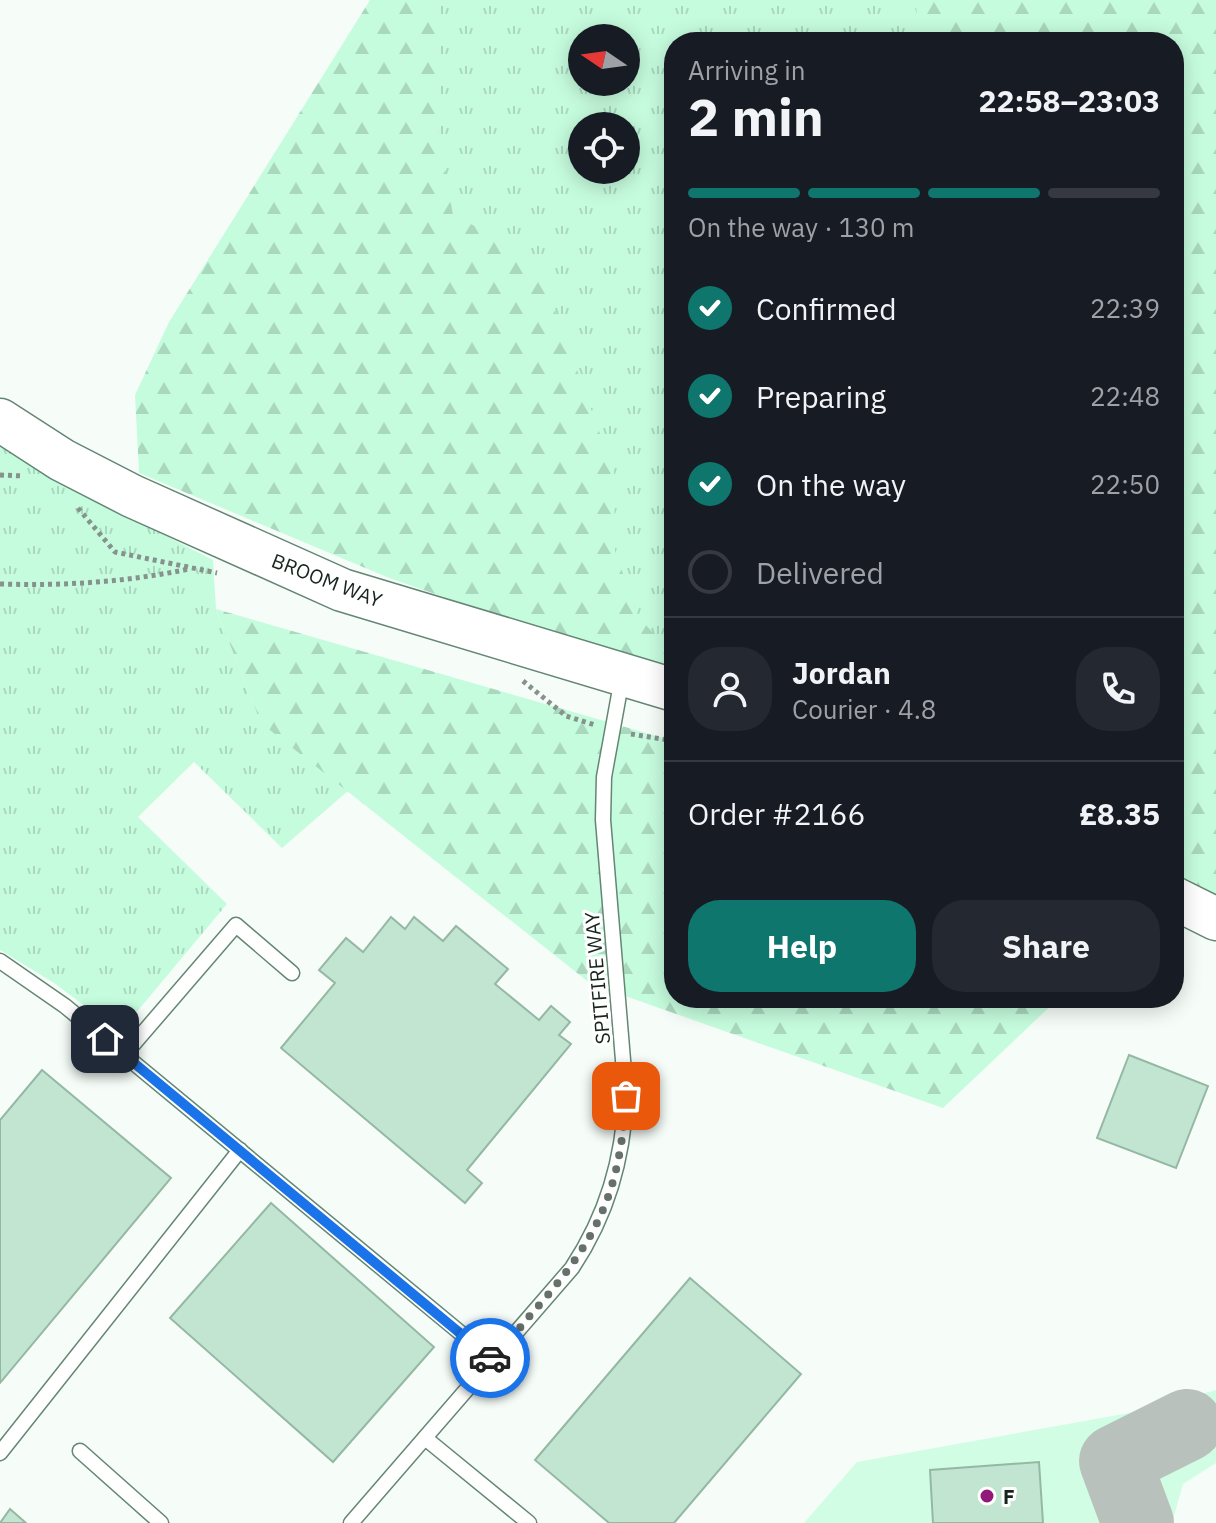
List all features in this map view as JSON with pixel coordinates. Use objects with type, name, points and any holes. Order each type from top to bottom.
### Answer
[{"type":"main road","name":"BROOM WAY","points":[[0,420],[62,460],[156,508],[342,590],[664,687]]},
{"type":"main road","points":[[1184,903],[1216,919]]},
{"type":"lane","name":"SPITFIRE WAY","points":[[351,1523],[572,1268],[591,1239],[609,1200],[619,1163],[626,1096],[603,820],[607,754],[623,674]]},
{"type":"lane","points":[[124,1055],[236,925],[292,973]]},
{"type":"lane","points":[[0,961],[30,979],[124,1055],[492,1359]]},
{"type":"lane","points":[[0,1453],[240,1150]]},
{"type":"lane","points":[[425,1438],[529,1523]]},
{"type":"lane","points":[[80,1451],[161,1523]]},
{"type":"path","points":[[0,584],[72,586],[144,578],[192,568]]},
{"type":"shaded area","points":[[1216,1390],[1216,1463],[1183,1484],[1172,1523],[804,1523],[857,1462],[1140,1411]]},
{"type":"green space","points":[[370,0],[441,0],[438,129],[453,215],[500,239],[538,270],[614,473],[615,551],[638,616],[664,645],[664,674],[389,578],[139,473],[135,395],[169,322]]},
{"type":"green space","points":[[387,0],[1216,0],[1184,32],[664,32],[664,654],[142,389]]},
{"type":"green space","points":[[915,0],[1216,0],[1216,910],[1184,895],[1184,32],[920,32]]},
{"type":"green space","points":[[0,442],[81,492],[213,560],[216,609],[261,722],[348,791],[282,848],[194,762],[138,817],[227,904],[130,1020],[101,1018],[54,983],[0,950]]},
{"type":"green space","points":[[216,609],[664,738],[664,1008],[1048,1008],[943,1108],[591,984],[261,723]]},
{"type":"building","points":[[391,917],[405,929],[414,917],[443,941],[456,926],[508,969],[495,984],[539,1020],[551,1006],[570,1022],[559,1035],[571,1044],[467,1170],[482,1183],[465,1203],[281,1048],[335,983],[319,970],[346,938],[363,952]]},
{"type":"building","points":[[1129,1055],[1208,1086],[1176,1168],[1097,1138]]},
{"type":"building","points":[[42,1070],[171,1178],[0,1383],[0,1120]]},
{"type":"building","points":[[271,1203],[434,1347],[333,1462],[170,1318]]},
{"type":"building","points":[[690,1278],[801,1374],[674,1523],[609,1523],[535,1460]]},
{"type":"building","name":"F","points":[[1039,1462],[1043,1523],[933,1523],[930,1470]]},
{"type":"building","points":[[10,1509],[26,1523],[0,1523]]},
{"type":"taxiway","points":[[1138,1523],[1115,1461],[1187,1425]]},
{"type":"way so far","points":[[490,1358],[572,1268],[591,1239],[609,1200],[619,1163],[625,1129],[626,1096]]},
{"type":"place","name":"F","points":[[987,1496]]},
{"type":"route","points":[[105,1039],[490,1358]]}]
